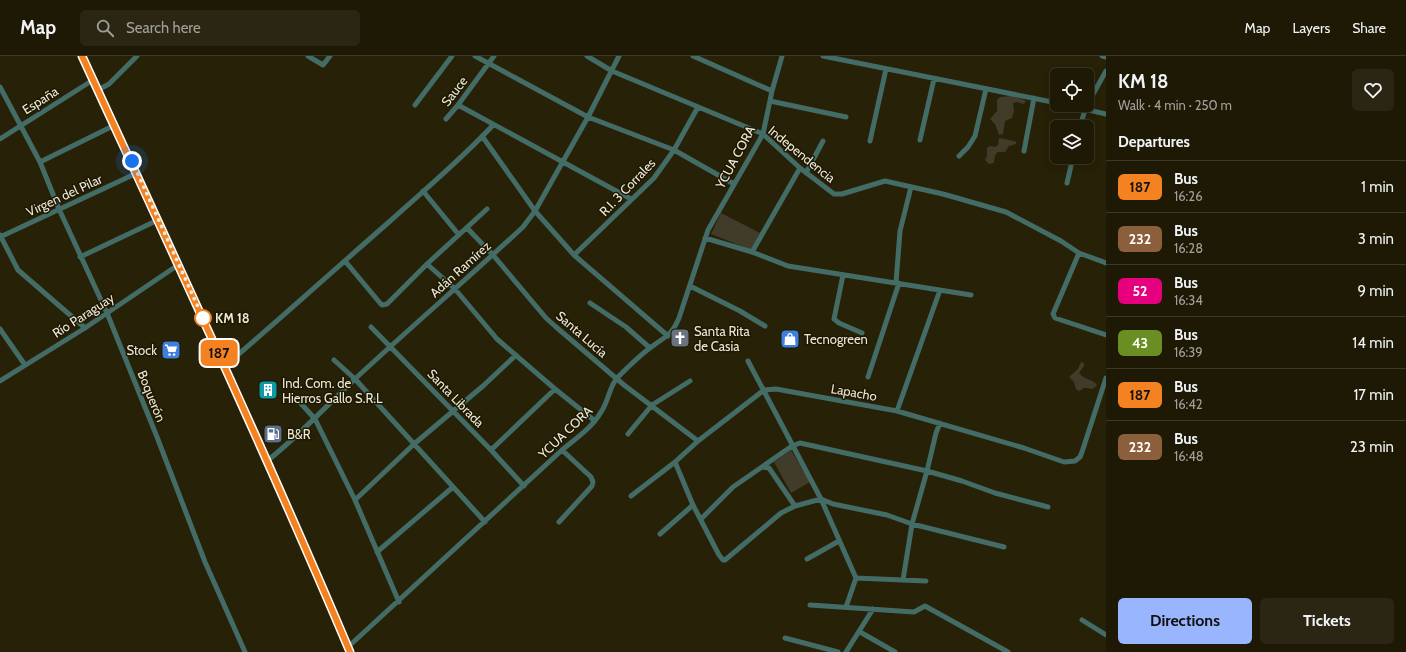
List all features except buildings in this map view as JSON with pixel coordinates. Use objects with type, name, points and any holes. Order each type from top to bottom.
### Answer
[{"type":"main road","points":[[82,56],[225,366],[349,650]]},
{"type":"street","points":[[98,90],[109,84],[137,56]]},
{"type":"street","points":[[308,56],[323,65],[330,56]]},
{"type":"street","points":[[415,105],[452,56]]},
{"type":"street","points":[[475,56],[588,117],[674,150],[734,184]]},
{"type":"street","name":"Sauce","points":[[446,119],[494,56]]},
{"type":"street","name":"Independencia","points":[[588,56],[612,71],[763,134],[806,173],[826,189],[838,195],[884,181],[943,194],[1006,212],[1061,241],[1079,253],[1106,263]]},
{"type":"street","name":"Adán Ramírez","points":[[267,461],[315,419],[355,379],[523,227],[535,211],[588,117],[619,56]]},
{"type":"street","points":[[693,56],[772,91]]},
{"type":"street","name":"YCUA CORA","points":[[349,650],[562,450],[595,421],[604,407],[616,378],[650,348],[668,336],[678,322],[713,221],[763,134],[772,91],[782,56]]},
{"type":"street","points":[[823,56],[1050,101]]},
{"type":"street","points":[[1102,56],[1106,57]]},
{"type":"street","points":[[870,141],[886,69]]},
{"type":"street","points":[[1094,92],[1106,71]]},
{"type":"street","points":[[920,140],[934,79]]},
{"type":"street","name":"España","points":[[0,139],[93,80]]},
{"type":"street","name":"Boquerón","points":[[0,87],[40,162],[58,210],[107,313],[205,562],[245,652]]},
{"type":"street","points":[[959,156],[968,147],[975,136],[986,89]]},
{"type":"street","points":[[1024,151],[1034,98]]},
{"type":"street","points":[[770,101],[846,117]]},
{"type":"street","points":[[458,105],[631,198]]},
{"type":"street","name":"R.I. 3 Corrales","points":[[574,255],[631,198],[654,178],[674,150],[698,107]]},
{"type":"street","points":[[1094,109],[1106,114]]},
{"type":"street","points":[[225,366],[423,191],[493,125]]},
{"type":"street","points":[[40,162],[114,126]]},
{"type":"street","points":[[482,136],[535,211],[574,255],[668,336]]},
{"type":"street","points":[[806,173],[823,141]]},
{"type":"street","points":[[1067,183],[1071,164]]},
{"type":"street","points":[[752,252],[800,168]]},
{"type":"street","name":"Virgen del Pilar","points":[[0,236],[137,173]]},
{"type":"street","points":[[868,377],[897,283],[900,231],[911,187]]},
{"type":"street","points":[[423,191],[459,236]]},
{"type":"street","points":[[345,261],[382,304],[387,304],[427,264],[487,209]]},
{"type":"street","points":[[80,257],[158,220]]},
{"type":"street","name":"Santa Lucía","points":[[467,228],[493,254],[546,318],[624,385],[698,441]]},
{"type":"street","points":[[0,236],[18,270],[85,328]]},
{"type":"street","points":[[706,238],[752,252],[788,266],[971,295]]},
{"type":"street","points":[[1079,253],[1053,314],[1055,318],[1106,335]]},
{"type":"street","points":[[427,264],[455,289],[497,339],[595,421]]},
{"type":"street","name":"Río Paraguay","points":[[0,381],[85,328],[178,265]]},
{"type":"street","points":[[843,274],[834,319],[839,323],[862,333]]},
{"type":"street","points":[[690,286],[740,311],[765,326]]},
{"type":"street","points":[[897,411],[940,290]]},
{"type":"street","points":[[590,303],[626,327],[650,348]]},
{"type":"street","name":"Santa Librada","points":[[371,327],[391,346],[524,486]]},
{"type":"street","points":[[0,329],[25,365]]},
{"type":"street","points":[[355,500],[414,444],[483,386],[516,354]]},
{"type":"street","points":[[334,360],[355,379],[485,522]]},
{"type":"street","points":[[748,362],[821,499],[856,578],[846,607]]},
{"type":"street","points":[[1105,387],[1106,378]]},
{"type":"street","points":[[628,434],[652,405],[690,381]]},
{"type":"street","name":"Lapacho","points":[[764,390],[776,389],[897,411],[940,422],[1064,462],[1075,461],[1080,457],[1105,387]]},
{"type":"street","points":[[490,450],[555,389]]},
{"type":"street","points":[[631,496],[675,462],[698,441],[764,390]]},
{"type":"street","points":[[296,398],[315,419],[355,500],[399,602]]},
{"type":"street","points":[[903,580],[912,524],[936,432],[940,422]]},
{"type":"street","points":[[701,519],[733,488],[792,446],[800,443],[927,471],[962,481],[989,491],[1048,507]]},
{"type":"street","points":[[559,522],[592,486],[593,482],[591,477],[562,450]]},
{"type":"street","points":[[675,462],[693,505],[723,560],[725,560],[781,513],[795,506],[821,499],[833,504],[887,515],[912,524],[1004,547]]},
{"type":"street","points":[[762,467],[769,468],[795,506]]},
{"type":"street","points":[[377,552],[453,487]]},
{"type":"street","points":[[660,534],[693,505]]},
{"type":"street","points":[[807,559],[840,541]]},
{"type":"street","points":[[856,578],[926,581]]},
{"type":"street","points":[[810,605],[914,612],[925,606],[1008,652]]},
{"type":"street","points":[[846,652],[860,632],[873,609]]},
{"type":"street","points":[[1082,620],[1106,635]]},
{"type":"street","points":[[860,632],[895,652]]},
{"type":"street","points":[[785,638],[838,652]]},
{"type":"shaded area","points":[[1011,96],[1026,101],[1024,104],[1017,102],[1013,103],[1014,111],[1012,118],[1005,121],[1003,134],[999,135],[995,124],[990,119],[997,111],[997,100],[1000,97]]},
{"type":"shaded area","points":[[999,138],[1014,141],[1016,144],[1009,146],[1005,152],[998,152],[995,155],[994,163],[989,164],[985,160],[987,156],[987,148],[998,145]]},
{"type":"shaded area","points":[[721,213],[760,233],[751,250],[711,234]]},
{"type":"shaded area","points":[[1081,362],[1084,363],[1084,366],[1079,373],[1097,385],[1091,389],[1084,388],[1079,391],[1076,389],[1074,382],[1069,377],[1078,369]]},
{"type":"shaded area","points":[[791,450],[810,482],[791,493],[774,462]]},
{"type":"bus line","name":"187","points":[[82,56],[225,366],[350,652]]},
{"type":"place","name":"KM 18","points":[[203,318]]},
{"type":"place","name":"Santa Rita de Casia","points":[[680,338]]},
{"type":"place","name":"Tecnogreen","points":[[790,339]]},
{"type":"place","name":"Stock","points":[[171,350]]},
{"type":"place","name":"Ind. Com. de Hierros Gallo S.R.L","points":[[268,390]]},
{"type":"place","name":"B&R","points":[[273,434]]},
{"type":"route","points":[[132,161],[203,318]]}]
